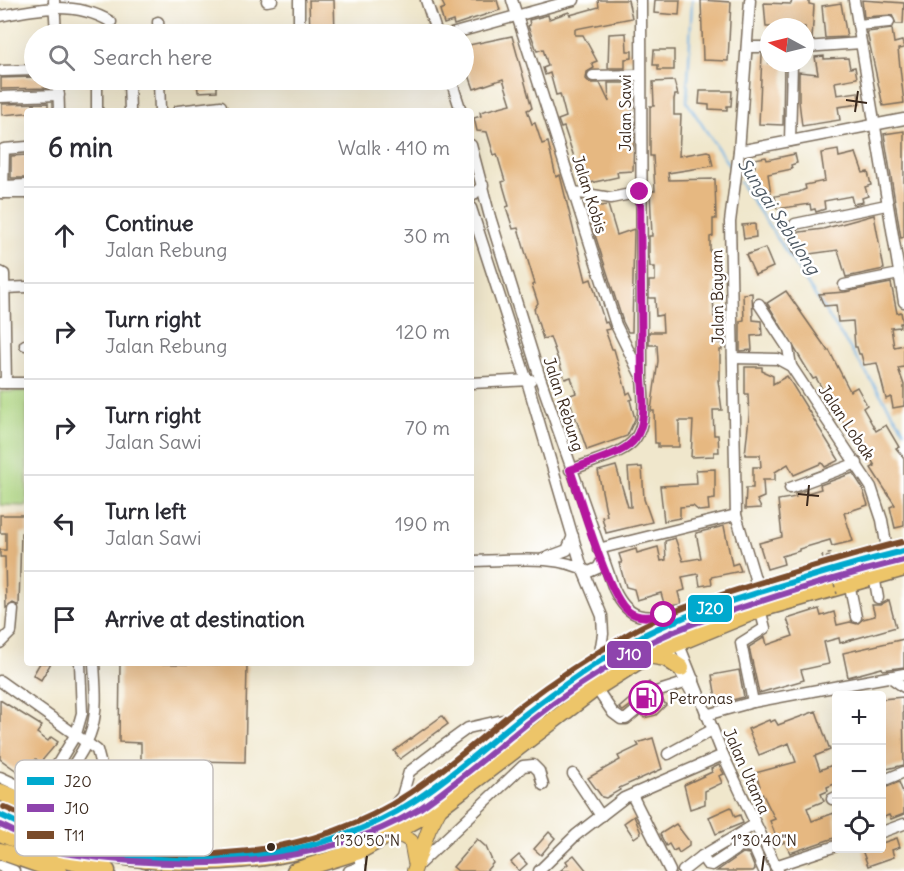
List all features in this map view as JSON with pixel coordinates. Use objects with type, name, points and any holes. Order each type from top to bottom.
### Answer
[{"type":"highway","points":[[114,856],[147,862],[220,862],[268,858],[315,847],[376,824],[471,758],[548,698],[598,664],[664,626],[759,592],[896,553]]},
{"type":"highway","points":[[295,871],[360,863],[390,836],[441,806],[596,688],[648,655],[760,609],[843,589],[874,576],[904,568]]},
{"type":"highway","points":[[648,655],[666,658],[687,677]]},
{"type":"highway","points":[[548,698],[557,698],[562,702],[560,716]]},
{"type":"highway","points":[[0,792],[15,797]]},
{"type":"highway","points":[[0,815],[15,822]]},
{"type":"highway","points":[[0,833],[15,839]]},
{"type":"highway","points":[[0,852],[58,871]]},
{"type":"highway","points":[[54,856],[107,871]]},
{"type":"main road","points":[[415,869],[441,806]]},
{"type":"main road","points":[[390,836],[402,836],[411,841],[415,855],[415,869]]},
{"type":"street","points":[[298,24],[299,0]]},
{"type":"street","points":[[426,0],[434,24]]},
{"type":"street","name":"Jalan Kobis","points":[[512,0],[616,325],[642,379]]},
{"type":"street","points":[[474,27],[574,0]]},
{"type":"street","name":"Jalan Sawi","points":[[570,470],[621,451],[639,436],[645,407],[642,379],[640,192],[641,0]]},
{"type":"street","name":"Jalan Bayam","points":[[750,0],[739,154],[732,209],[733,358],[736,515],[759,592]]},
{"type":"street","points":[[854,0],[886,205],[904,302]]},
{"type":"street","points":[[54,5],[55,24]]},
{"type":"street","points":[[0,16],[54,5],[73,7],[111,22]]},
{"type":"street","points":[[858,25],[888,22]]},
{"type":"street","points":[[814,46],[861,43]]},
{"type":"street","points":[[747,47],[760,47]]},
{"type":"street","points":[[2,71],[24,70]]},
{"type":"street","points":[[790,141],[792,72]]},
{"type":"street","points":[[593,76],[640,75]]},
{"type":"street","points":[[59,90],[59,108]]},
{"type":"street","points":[[97,90],[97,108]]},
{"type":"street","points":[[129,90],[130,108]]},
{"type":"street","points":[[159,90],[160,108]]},
{"type":"street","points":[[454,90],[460,108]]},
{"type":"street","points":[[0,97],[59,95]]},
{"type":"street","points":[[203,108],[220,106]]},
{"type":"street","points":[[739,154],[790,141],[904,119]]},
{"type":"street","points":[[2,191],[4,150],[24,147]]},
{"type":"street","name":"Jalan Rebung","points":[[474,155],[540,378],[570,470],[616,595],[629,613],[649,617],[714,607]]},
{"type":"street","points":[[474,194],[483,185]]},
{"type":"street","points":[[2,191],[24,186]]},
{"type":"street","points":[[2,191],[24,193]]},
{"type":"street","points":[[574,192],[610,198],[640,192]]},
{"type":"street","points":[[474,197],[485,198]]},
{"type":"street","points":[[795,224],[886,205]]},
{"type":"street","name":"Jalan Rebung","points":[[474,217],[527,381],[582,568],[604,624],[598,664]]},
{"type":"street","points":[[0,272],[4,274],[3,383],[24,383]]},
{"type":"street","points":[[844,285],[899,274]]},
{"type":"street","points":[[4,288],[24,287]]},
{"type":"street","name":"Jalan Lobak","points":[[759,304],[788,348],[791,366],[871,487],[896,553]]},
{"type":"street","points":[[733,358],[778,359],[791,366]]},
{"type":"street","points":[[474,383],[527,381],[540,378]]},
{"type":"street","points":[[790,488],[857,463]]},
{"type":"street","points":[[598,549],[736,515]]},
{"type":"street","points":[[534,561],[559,555],[567,550],[573,536]]},
{"type":"street","points":[[474,561],[534,561],[594,572],[602,561]]},
{"type":"street","points":[[874,576],[878,597]]},
{"type":"street","points":[[843,589],[856,617]]},
{"type":"street","points":[[753,702],[740,648],[744,639],[765,628],[760,609]]},
{"type":"street","points":[[0,643],[11,632],[13,610]]},
{"type":"street","points":[[664,626],[673,643]]},
{"type":"street","name":"Jalan Utama","points":[[673,643],[687,677]]},
{"type":"street","name":"Jalan Utama","points":[[673,643],[754,825],[777,869]]},
{"type":"street","points":[[62,760],[76,734],[82,713],[80,666]]},
{"type":"street","points":[[72,760],[87,742],[93,726],[94,666]]},
{"type":"street","points":[[706,715],[753,702],[904,674]]},
{"type":"street","points":[[656,692],[687,677]]},
{"type":"street","points":[[890,677],[904,687]]},
{"type":"street","points":[[0,681],[87,742],[97,750],[100,760]]},
{"type":"street","points":[[596,688],[621,719],[626,719],[638,709]]},
{"type":"street","points":[[376,824],[402,796],[409,772],[439,749],[468,728],[525,714]]},
{"type":"street","points":[[668,754],[712,730]]},
{"type":"street","points":[[539,871],[563,846],[632,795],[723,755]]},
{"type":"street","points":[[415,869],[523,766],[533,765],[539,771],[543,785]]},
{"type":"street","points":[[886,779],[904,772]]},
{"type":"street","points":[[573,774],[601,816]]},
{"type":"street","points":[[0,777],[15,788]]},
{"type":"street","points":[[632,795],[670,871]]},
{"type":"street","points":[[886,831],[904,824]]},
{"type":"street","points":[[683,871],[702,856],[754,825]]},
{"type":"street","points":[[426,838],[430,843],[439,845]]},
{"type":"street","points":[[702,856],[707,864],[712,865],[742,845],[748,845],[754,848],[764,871]]},
{"type":"street","points":[[777,869],[832,848]]},
{"type":"street","points":[[349,871],[360,863]]},
{"type":"street","points":[[0,866],[14,871]]},
{"type":"path","points":[[826,557],[843,589]]},
{"type":"green space","points":[[24,391],[24,506],[0,505],[0,392]]},
{"type":"building","points":[[309,0],[334,0],[335,24],[310,24]]},
{"type":"building","points":[[441,0],[497,0],[500,10],[457,24],[454,24],[453,21],[444,24],[440,10],[445,8]]},
{"type":"building","points":[[598,0],[628,0],[632,18],[575,29],[575,35],[583,35],[597,61],[592,63],[594,68],[587,72],[586,79],[590,83],[600,83],[609,102],[608,83],[629,83],[634,132],[633,171],[617,172],[618,177],[590,183],[588,176],[581,178],[564,127],[561,128],[558,120],[566,117],[560,94],[556,95],[550,73],[545,75],[543,68],[548,66],[543,49],[537,51],[528,26],[530,25],[529,20],[548,15],[549,19],[569,12],[570,15],[599,7]]},
{"type":"building","points":[[655,0],[680,0],[679,15],[654,13]]},
{"type":"building","points":[[701,0],[731,2],[728,61],[703,60]]},
{"type":"building","points":[[792,0],[809,0],[809,4],[814,5],[813,18],[765,18],[764,3],[791,4]]},
{"type":"building","points":[[862,0],[904,3],[903,24],[896,24],[892,15],[864,17]]},
{"type":"building","points":[[841,3],[847,37],[825,38],[822,6]]},
{"type":"building","points":[[892,29],[894,43],[902,41],[904,48],[898,49],[904,103],[883,106],[867,32]]},
{"type":"building","points":[[626,33],[627,51],[632,51],[632,58],[625,59],[625,68],[608,68],[609,34]]},
{"type":"building","points":[[512,36],[532,108],[527,110],[532,124],[535,123],[542,144],[548,142],[556,177],[560,175],[586,281],[591,279],[605,323],[607,322],[610,329],[605,330],[612,349],[614,349],[627,394],[630,392],[633,399],[630,400],[635,419],[627,436],[587,450],[568,396],[576,393],[571,377],[565,379],[550,337],[543,339],[534,309],[538,303],[532,285],[535,284],[518,228],[513,229],[506,207],[509,206],[502,182],[505,181],[497,154],[494,155],[487,132],[477,131],[474,118],[481,116],[480,112],[511,104],[503,79],[474,89],[474,44]]},
{"type":"building","points":[[654,50],[674,50],[674,70],[658,70],[658,65],[653,65]]},
{"type":"building","points":[[815,57],[848,58],[850,68],[855,67],[857,78],[835,82],[837,95],[858,92],[860,104],[838,107],[840,120],[802,126],[799,72],[818,74]]},
{"type":"building","points":[[761,72],[784,72],[783,125],[759,124]]},
{"type":"building","points":[[24,77],[24,89],[1,89],[1,78]]},
{"type":"building","points":[[674,81],[678,95],[675,95],[674,99],[674,115],[681,115],[679,156],[707,151],[710,152],[713,166],[668,173],[669,180],[715,179],[716,219],[713,219],[710,252],[713,252],[713,273],[720,273],[720,282],[713,283],[713,291],[718,343],[722,343],[720,380],[718,380],[722,410],[713,410],[714,435],[718,435],[719,452],[714,452],[714,456],[691,457],[693,421],[679,421],[679,447],[658,447],[658,443],[655,443],[654,411],[651,411],[658,361],[657,345],[649,345],[649,332],[663,332],[662,315],[656,316],[655,298],[649,298],[649,281],[655,281],[655,267],[650,267],[649,254],[649,236],[652,236],[650,191],[655,191],[653,156],[650,156],[650,106],[654,106],[653,82]]},
{"type":"building","points":[[198,90],[217,90],[217,91],[198,92]]},
{"type":"building","points":[[700,91],[732,91],[731,106],[727,106],[727,110],[709,109],[709,105],[699,104]]},
{"type":"building","points":[[48,103],[48,108],[24,108],[24,113],[2,115],[2,104]]},
{"type":"building","points":[[904,131],[904,237],[901,238],[884,134]]},
{"type":"building","points":[[838,150],[839,157],[856,153],[863,173],[868,172],[871,185],[865,187],[868,196],[862,198],[863,202],[853,204],[851,196],[824,201],[825,209],[816,212],[815,209],[811,210],[810,204],[777,209],[775,196],[799,192],[806,189],[805,185],[825,181],[821,153]]},
{"type":"building","points":[[795,154],[797,163],[791,165],[792,169],[768,174],[771,194],[760,195],[758,182],[754,182],[752,168],[755,167],[754,159],[766,157],[767,160]]},
{"type":"building","points":[[24,155],[24,178],[11,178],[11,156]]},
{"type":"building","points":[[589,202],[601,206],[608,205],[617,235],[634,229],[632,332],[628,332],[623,322],[587,210],[591,209]]},
{"type":"building","points":[[874,215],[884,269],[846,277],[838,250],[795,256],[788,238],[800,232],[823,229]]},
{"type":"building","points":[[755,224],[756,237],[744,239],[742,225]]},
{"type":"building","points":[[765,248],[773,267],[755,275],[746,255]]},
{"type":"building","points":[[891,283],[897,313],[901,312],[903,323],[900,323],[900,327],[891,328],[894,347],[904,345],[904,367],[898,368],[904,385],[904,406],[893,408],[891,397],[886,399],[877,363],[864,365],[861,354],[855,347],[853,321],[838,322],[836,305],[824,306],[819,294],[845,292]]},
{"type":"building","points":[[786,291],[829,350],[850,391],[857,387],[867,405],[863,408],[876,431],[886,425],[899,447],[896,448],[904,458],[904,526],[895,528],[890,507],[895,505],[871,468],[875,466],[858,437],[853,440],[830,398],[828,399],[816,378],[813,379],[767,303]]},
{"type":"building","points":[[752,293],[753,320],[761,321],[762,335],[751,336],[752,350],[740,351],[740,321],[744,320],[743,294]]},
{"type":"building","points":[[745,367],[762,367],[762,371],[773,376],[773,384],[787,376],[839,460],[825,467],[822,463],[794,475],[788,464],[775,472],[775,480],[763,480],[764,497],[757,500],[761,508],[745,509],[746,488],[753,488],[753,467],[761,467],[760,455],[745,455],[749,417],[748,394],[745,394]]},
{"type":"building","points":[[616,466],[628,507],[631,507],[628,468],[642,467],[644,499],[652,522],[606,533],[602,517],[607,516],[598,471]]},
{"type":"building","points":[[715,469],[715,499],[708,500],[709,510],[699,511],[693,506],[680,507],[680,518],[664,521],[660,486],[697,484],[696,470]]},
{"type":"building","points":[[853,473],[862,487],[868,505],[844,513],[853,541],[832,546],[830,540],[799,549],[799,551],[782,556],[784,564],[767,569],[759,543],[782,537],[778,500],[796,497],[795,494],[806,490],[807,493],[821,489],[820,485]]},
{"type":"building","points":[[0,515],[24,515],[24,533],[21,533],[19,606],[13,603],[6,608],[5,557],[0,557],[0,550],[6,550],[6,533],[0,533]]},
{"type":"building","points":[[724,526],[732,565],[738,563],[741,571],[711,577],[712,584],[700,586],[698,574],[682,577],[685,590],[678,592],[681,604],[665,607],[661,593],[637,600],[634,589],[626,587],[619,563],[622,563],[619,554],[636,549],[637,553],[658,547],[661,561],[666,560],[665,541],[675,538],[683,561],[701,558],[696,533]]},
{"type":"building","points":[[889,600],[896,627],[840,643],[839,638],[824,642],[829,664],[801,670],[804,680],[759,693],[749,647],[765,637],[767,645],[793,636],[787,619],[819,609],[821,616],[834,612],[837,625],[850,622],[857,624],[863,619],[875,616],[872,605],[880,605]]},
{"type":"building","points":[[904,639],[904,667],[883,670],[882,668],[848,677],[843,653]]},
{"type":"building","points":[[38,666],[49,666],[41,680],[33,675]]},
{"type":"building","points":[[120,666],[247,666],[245,762],[141,760],[141,743],[119,742]]},
{"type":"building","points":[[739,670],[744,697],[717,704],[712,675]]},
{"type":"building","name":"Petronas","points":[[649,682],[652,686],[649,691],[651,697],[661,698],[666,705],[656,715],[644,718],[642,715],[645,707],[640,702],[634,703],[623,711],[619,708]]},
{"type":"building","points":[[903,697],[904,765],[886,769],[886,745],[886,699]]},
{"type":"building","points":[[0,700],[42,726],[37,733],[48,741],[51,737],[58,742],[43,760],[15,760],[15,770],[0,759]]},
{"type":"building","points":[[816,711],[830,750],[815,756],[820,770],[832,765],[832,785],[827,787],[828,791],[821,794],[824,801],[807,808],[812,821],[832,814],[832,839],[790,853],[785,842],[779,844],[770,821],[775,819],[762,793],[757,795],[754,789],[760,786],[755,773],[796,762],[789,743],[759,755],[748,729],[769,720],[770,722],[775,720],[778,725]]},
{"type":"building","points":[[442,716],[448,724],[400,759],[394,751]]},
{"type":"building","points":[[653,738],[662,769],[619,788],[620,790],[606,798],[602,797],[588,778],[620,760],[618,756],[639,746],[637,743]]},
{"type":"building","points":[[719,765],[724,774],[719,776],[722,783],[705,791],[705,804],[690,809],[684,785],[712,772],[711,769]]},
{"type":"building","points":[[899,782],[904,795],[904,814],[891,819],[889,815],[886,816],[886,787]]},
{"type":"building","points":[[731,807],[735,817],[740,815],[743,823],[716,834],[709,817]]},
{"type":"building","points":[[634,816],[641,833],[634,838],[624,823]]},
{"type":"building","points":[[676,824],[689,841],[689,846],[679,853],[677,849],[673,851],[669,844],[666,846],[660,834]]},
{"type":"building","points":[[549,832],[555,838],[541,855],[534,849]]},
{"type":"building","points":[[897,838],[900,847],[892,850],[894,857],[868,866],[863,853],[886,853],[886,842]]},
{"type":"building","points":[[477,839],[486,847],[493,863],[486,871],[458,871],[453,867]]},
{"type":"building","points":[[743,853],[749,854],[755,869],[753,871],[717,871]]},
{"type":"building","points":[[519,855],[527,864],[519,871],[511,862]]},
{"type":"building","points":[[574,855],[587,871],[560,871],[568,864],[566,861]]},
{"type":"waterway","name":"Sungai Sebulong","points":[[692,0],[687,102],[732,170]]},
{"type":"waterway","name":"Sungai Sebulong","points":[[740,182],[904,430]]},
{"type":"tunnel","points":[[638,709],[656,692]]},
{"type":"transit line","name":"T11","points":[[213,853],[244,852],[288,844],[331,832],[372,815],[424,783],[546,687],[616,641],[656,619],[821,564],[902,542]]},
{"type":"transit line","name":"J20","points":[[133,856],[197,859],[244,857],[290,850],[334,839],[376,822],[414,801],[564,685],[648,633],[687,616],[741,598],[842,567],[904,551]]},
{"type":"transit line","name":"J10","points":[[86,856],[154,862],[246,861],[292,855],[336,845],[379,829],[419,809],[555,703],[625,656],[653,641],[692,624],[766,600],[904,560]]},
{"type":"transit line","name":"T11","points":[[4,807],[15,812]]},
{"type":"transit line","name":"J20","points":[[0,815],[15,822]]},
{"type":"transit line","name":"J10","points":[[0,825],[15,832]]},
{"type":"place","name":"Petronas","points":[[646,698]]},
{"type":"route","points":[[640,192],[642,379],[645,407],[642,430],[634,441],[621,451],[570,470],[602,561],[624,608],[629,613],[638,616],[664,615]]}]
